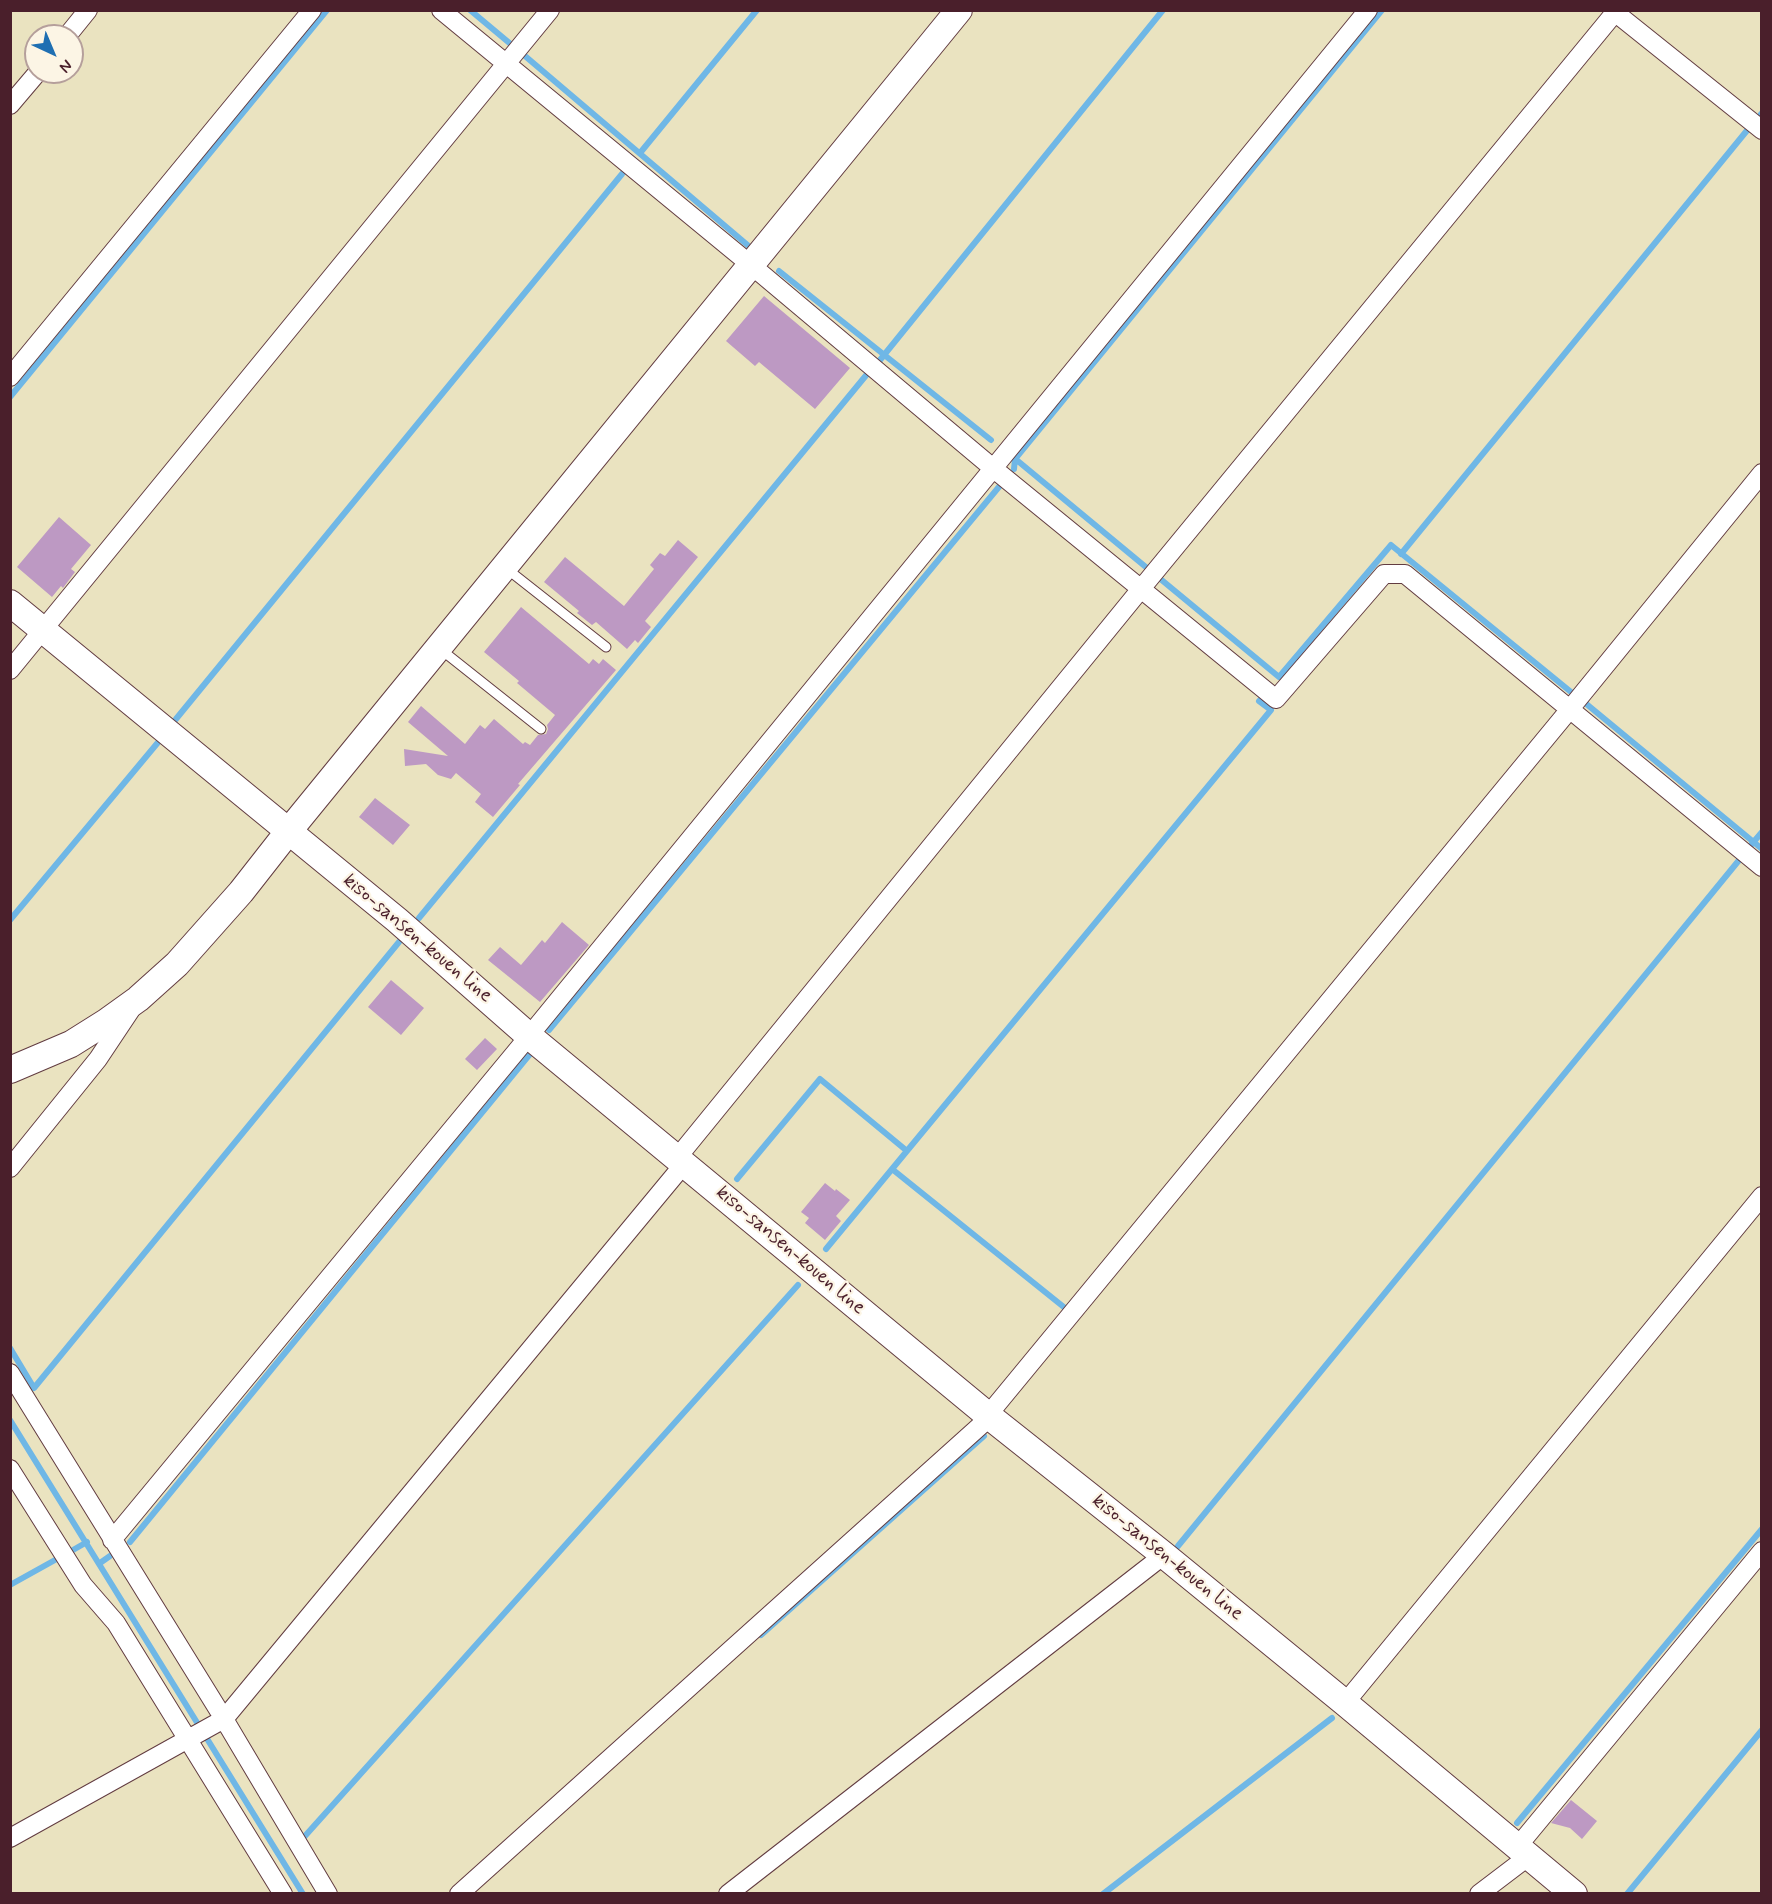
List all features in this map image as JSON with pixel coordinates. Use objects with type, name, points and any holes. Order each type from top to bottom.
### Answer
[{"type":"main road","points":[[10,1070],[71,1044],[106,1022],[138,999],[177,964],[241,892],[959,10]]},
{"type":"main road","name":"kiso-sansen-kouen line","points":[[10,603],[397,920],[529,1036],[989,1416],[1164,1555],[1574,1893]]},
{"type":"street","points":[[77,24],[88,10]]},
{"type":"street","points":[[10,377],[312,10]]},
{"type":"street","points":[[441,10],[1140,590],[1276,699],[1384,574],[1405,574],[1761,867]]},
{"type":"street","points":[[10,669],[550,10]]},
{"type":"street","points":[[112,1540],[529,1036],[1368,10]]},
{"type":"street","points":[[10,1838],[220,1721],[680,1161],[1140,590],[1615,11],[1761,130]]},
{"type":"street","points":[[10,105],[28,84]]},
{"type":"street","points":[[459,1893],[989,1416],[1761,473]]},
{"type":"street","points":[[10,1168],[98,1059],[138,999]]},
{"type":"street","points":[[1345,1703],[1761,1196]]},
{"type":"street","points":[[10,1373],[220,1721],[328,1893]]},
{"type":"street","points":[[10,1469],[83,1585],[116,1623],[190,1737],[283,1893]]},
{"type":"street","points":[[1479,1893],[1523,1851],[1761,1551]]},
{"type":"street","points":[[728,1893],[1164,1555]]},
{"type":"lane","points":[[505,567],[606,647]]},
{"type":"lane","points":[[439,648],[541,729]]},
{"type":"building","points":[[764,296],[850,368],[815,409],[759,362],[755,366],[726,341]]},
{"type":"building","points":[[59,517],[91,545],[71,569],[75,572],[63,588],[61,586],[52,597],[17,567]]},
{"type":"building","points":[[678,540],[698,557],[645,621],[651,627],[638,643],[635,640],[627,649],[596,622],[592,625],[577,613],[579,611],[544,582],[565,557],[624,606],[654,569],[650,565],[660,553],[665,556]]},
{"type":"building","points":[[521,607],[589,664],[593,659],[599,664],[603,659],[616,670],[518,784],[520,785],[493,817],[475,802],[481,794],[456,773],[451,779],[438,775],[426,764],[405,766],[404,749],[448,756],[408,722],[421,706],[465,744],[480,725],[485,729],[494,719],[523,744],[525,742],[530,745],[538,735],[546,734],[547,725],[555,715],[484,652]]},
{"type":"building","points":[[375,798],[410,825],[393,845],[359,817]]},
{"type":"building","points":[[562,922],[589,945],[540,1002],[488,960],[500,947],[521,965],[542,940],[545,943]]},
{"type":"building","points":[[391,980],[424,1008],[401,1035],[368,1007]]},
{"type":"building","points":[[485,1038],[497,1049],[477,1070],[465,1059]]},
{"type":"building","points":[[825,1183],[850,1200],[836,1216],[841,1221],[825,1240],[805,1223],[809,1218],[801,1212]]},
{"type":"building","points":[[1571,1800],[1597,1821],[1582,1839],[1570,1828],[1551,1823]]},
{"type":"waterway","points":[[10,397],[327,10]]},
{"type":"waterway","points":[[470,10],[513,46]]},
{"type":"waterway","points":[[640,153],[757,10]]},
{"type":"waterway","points":[[880,360],[1163,10]]},
{"type":"waterway","points":[[1014,469],[1015,459],[1382,10]]},
{"type":"waterway","points":[[525,56],[751,248]]},
{"type":"waterway","points":[[1401,554],[1749,128]]},
{"type":"waterway","points":[[176,719],[622,174]]},
{"type":"waterway","points":[[779,271],[991,440]]},
{"type":"waterway","points":[[419,918],[868,373]]},
{"type":"waterway","points":[[1013,457],[1147,568]]},
{"type":"waterway","points":[[549,1030],[1003,482]]},
{"type":"waterway","points":[[1158,577],[1279,677],[1391,545],[1571,692]]},
{"type":"waterway","points":[[826,1249],[1271,710],[1259,701],[1263,697]]},
{"type":"waterway","points":[[1584,702],[1762,849]]},
{"type":"waterway","points":[[10,920],[160,740]]},
{"type":"waterway","points":[[1751,845],[1762,832]]},
{"type":"waterway","points":[[1178,1546],[1740,859]]},
{"type":"waterway","points":[[10,1348],[34,1388],[399,942]]},
{"type":"waterway","points":[[130,1542],[530,1054]]},
{"type":"waterway","points":[[737,1179],[820,1079],[907,1151]]},
{"type":"waterway","points":[[892,1169],[1065,1308]]},
{"type":"waterway","points":[[305,1836],[798,1285]]},
{"type":"waterway","points":[[10,1420],[303,1894]]},
{"type":"waterway","points":[[761,1635],[984,1436]]},
{"type":"waterway","points":[[1517,1823],[1762,1529]]},
{"type":"waterway","points":[[73,1550],[87,1542]]},
{"type":"waterway","points":[[100,1563],[110,1556]]},
{"type":"waterway","points":[[10,1585],[55,1560]]},
{"type":"waterway","points":[[1103,1894],[1332,1718]]},
{"type":"waterway","points":[[1627,1894],[1762,1730]]}]
